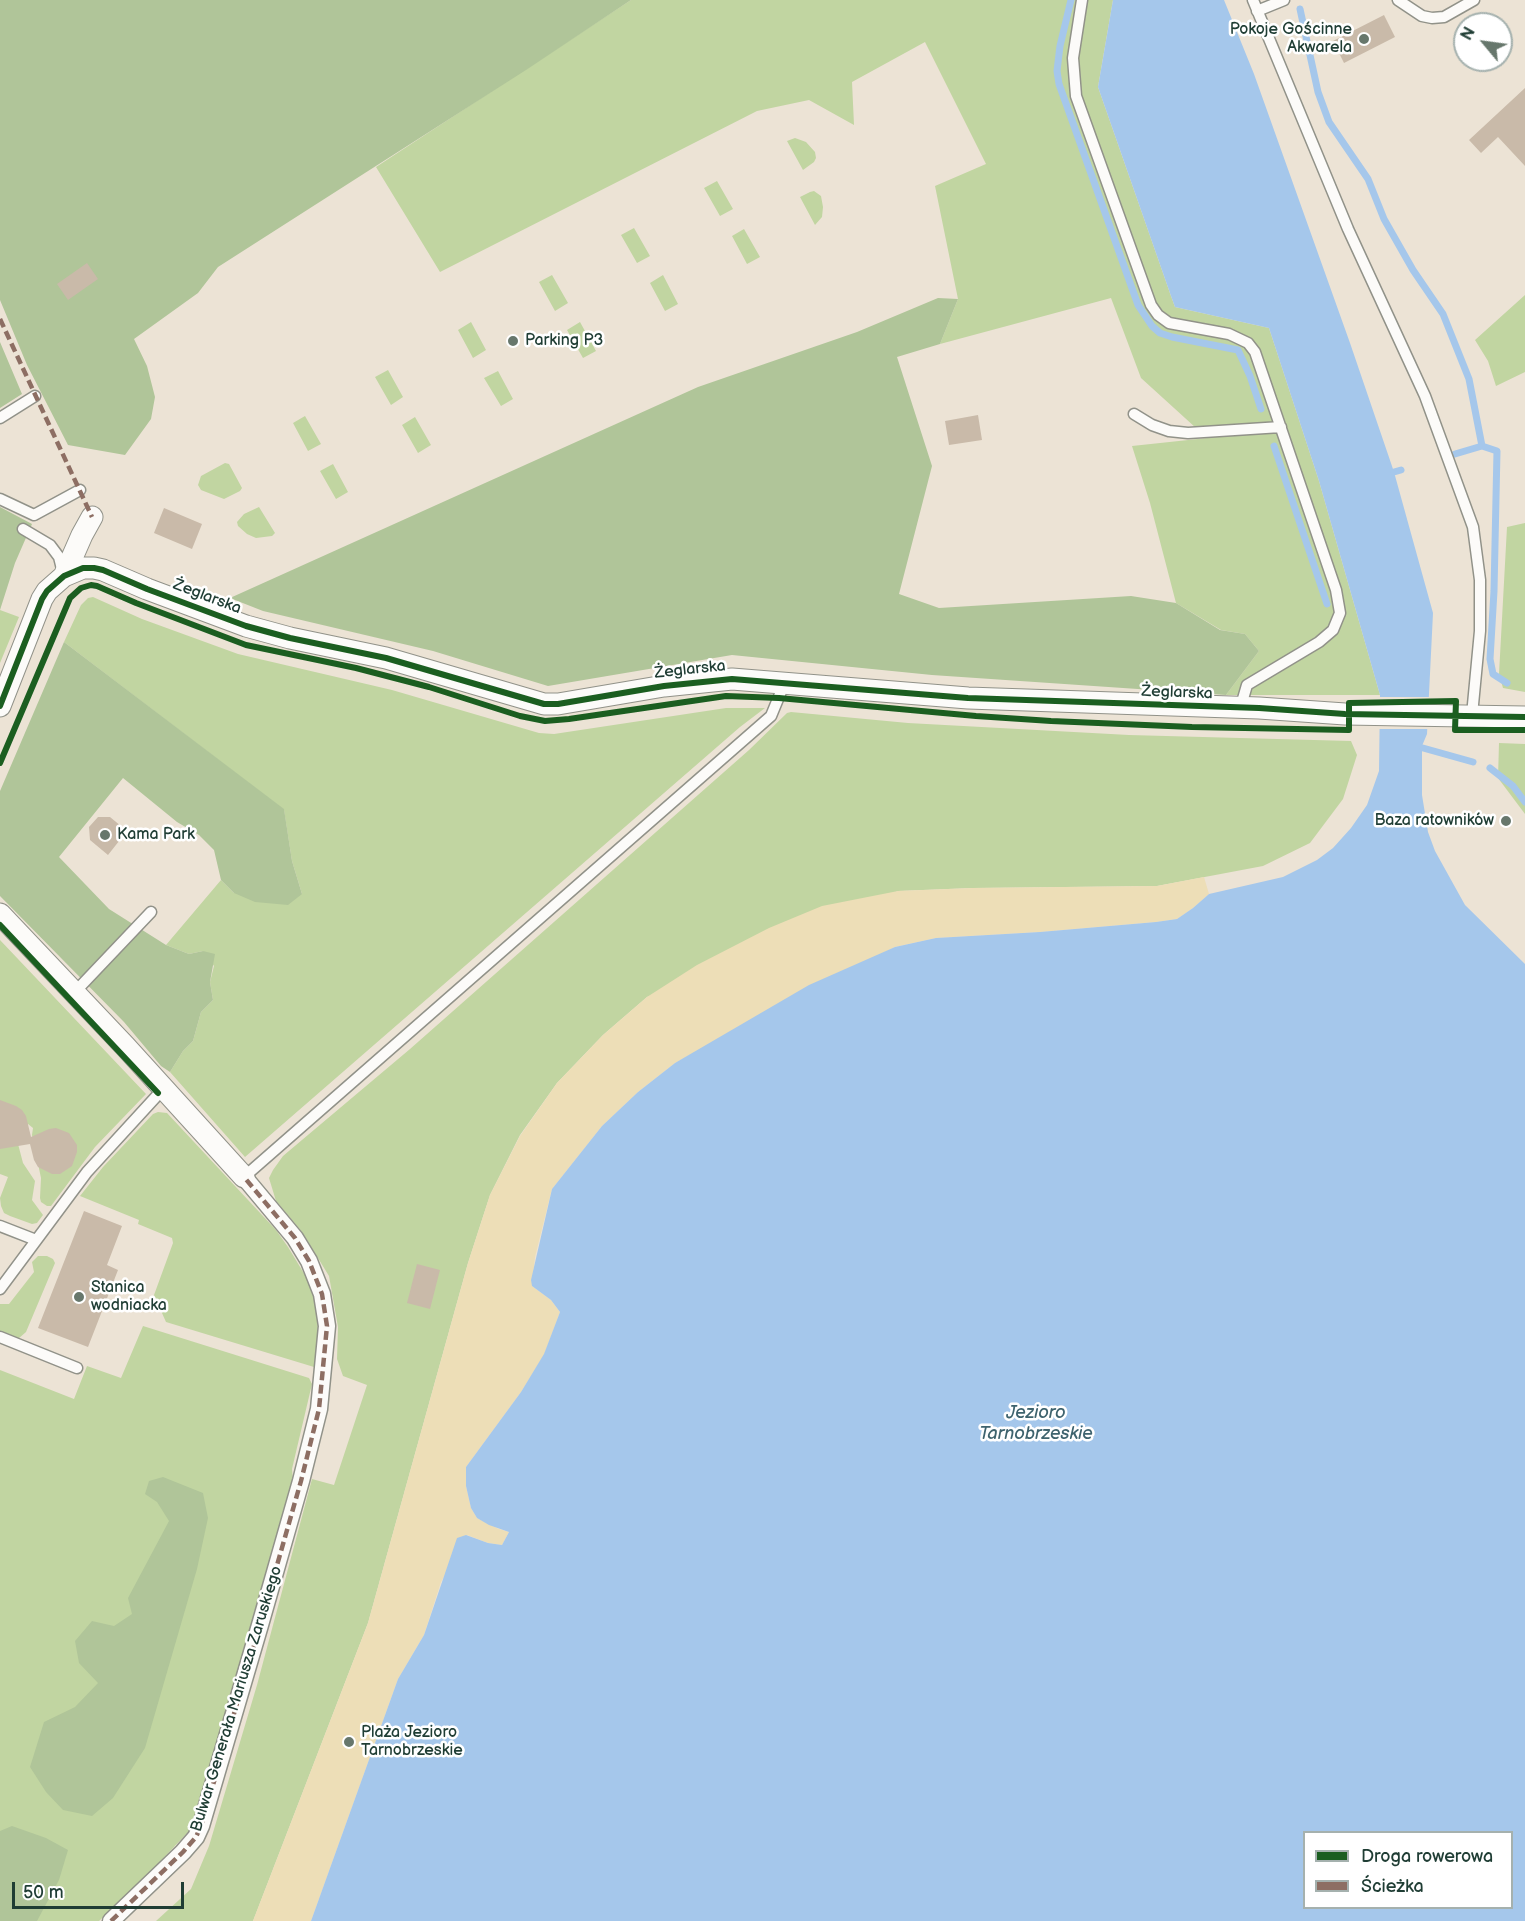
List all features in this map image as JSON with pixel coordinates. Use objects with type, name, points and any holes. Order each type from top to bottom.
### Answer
[{"type":"street","points":[[0,706],[42,599],[55,582],[64,576],[92,517]]},
{"type":"street","name":"Żeglarska","points":[[64,576],[83,568],[103,570],[246,626],[290,638],[386,658],[544,704],[558,704],[688,682],[732,679],[968,698],[1259,708],[1352,714],[1525,717]]},
{"type":"street","points":[[0,914],[164,1088],[244,1177]]},
{"type":"street","name":"Bulwar Generała Mariusza Zaruskiego","points":[[111,1921],[183,1852],[196,1837],[201,1826],[301,1481],[319,1409],[327,1326],[322,1294],[309,1260],[295,1238],[244,1177]]},
{"type":"lane","points":[[1082,0],[1073,58],[1076,96],[1151,305],[1158,315],[1169,323],[1229,334],[1248,343],[1259,362],[1336,590],[1340,613],[1333,630],[1319,642],[1247,685],[1240,709]]},
{"type":"lane","points":[[1284,0],[1255,5],[1348,229],[1425,396],[1473,526],[1480,580],[1480,631],[1472,715]]},
{"type":"lane","points":[[1398,0],[1422,15],[1432,18],[1444,17],[1474,0]]},
{"type":"lane","points":[[0,418],[35,396]]},
{"type":"lane","points":[[1134,414],[1152,425],[1179,432],[1281,427]]},
{"type":"lane","points":[[0,499],[34,515],[80,490]]},
{"type":"lane","points":[[23,529],[50,545],[59,557],[64,576]]},
{"type":"lane","points":[[244,1177],[771,716],[785,682]]},
{"type":"lane","points":[[74,993],[151,912]]},
{"type":"lane","points":[[0,1289],[87,1173],[164,1088]]},
{"type":"lane","points":[[0,1226],[36,1240]]},
{"type":"lane","points":[[0,1337],[76,1368]]},
{"type":"green space","points":[[0,0],[631,0],[218,267],[198,293],[134,339],[147,366],[155,397],[151,419],[125,455],[68,445],[27,365],[0,300]]},
{"type":"green space","points":[[631,0],[1113,0],[1098,87],[1175,307],[1269,328],[1319,481],[1380,695],[1226,695],[1259,651],[1245,634],[1221,630],[1176,603],[1150,503],[1132,446],[1207,438],[1141,378],[1111,298],[940,344],[958,299],[935,186],[986,164],[925,42],[852,82],[854,125],[809,100],[757,111],[440,272],[376,167]]},
{"type":"green space","points":[[795,138],[806,142],[815,152],[814,162],[803,170],[787,141]]},
{"type":"green space","points":[[717,181],[733,209],[720,216],[704,188]]},
{"type":"green space","points":[[814,191],[821,196],[823,207],[822,217],[815,225],[800,197]]},
{"type":"green space","points":[[634,228],[650,256],[637,263],[621,235]]},
{"type":"green space","points":[[744,229],[760,257],[747,264],[732,236]]},
{"type":"green space","points":[[552,275],[568,303],[555,311],[539,282]]},
{"type":"green space","points":[[663,275],[678,304],[665,311],[650,283]]},
{"type":"green space","points":[[1525,295],[1525,372],[1496,386],[1488,361],[1475,340]]},
{"type":"green space","points":[[938,298],[958,299],[940,344],[897,357],[932,466],[899,594],[939,608],[1131,596],[1176,603],[1220,630],[1245,634],[1259,651],[1226,695],[932,675],[732,655],[548,686],[433,651],[263,611],[230,598],[698,387],[857,332]]},
{"type":"green space","points":[[471,322],[486,350],[473,358],[458,330]]},
{"type":"green space","points":[[580,322],[596,351],[583,358],[567,330]]},
{"type":"green space","points":[[0,342],[22,394],[0,408]]},
{"type":"green space","points":[[388,370],[403,397],[391,405],[375,377]]},
{"type":"green space","points":[[498,371],[513,399],[501,406],[484,378]]},
{"type":"green space","points":[[305,416],[321,444],[308,451],[293,423]]},
{"type":"green space","points":[[415,417],[431,445],[418,453],[402,425]]},
{"type":"green space","points":[[225,463],[229,464],[242,488],[240,491],[224,499],[201,490],[198,485],[201,476]]},
{"type":"green space","points":[[333,464],[348,492],[336,499],[320,471]]},
{"type":"green space","points":[[0,507],[32,524],[15,563],[0,610]]},
{"type":"green space","points":[[259,507],[275,533],[272,536],[256,538],[238,526],[237,522],[244,514]]},
{"type":"green space","points":[[1525,523],[1525,692],[1503,688],[1499,674],[1507,527]]},
{"type":"green space","points":[[93,597],[142,619],[238,654],[392,690],[539,733],[554,734],[726,708],[765,708],[740,727],[245,1157],[170,1072],[183,1051],[193,1041],[201,1012],[213,1000],[210,982],[214,966],[203,951],[189,954],[166,945],[221,880],[234,893],[302,894],[292,861],[284,810],[64,642],[81,605],[88,598]]},
{"type":"green space","points":[[0,610],[19,617],[0,663]]},
{"type":"green space","points":[[64,642],[284,809],[292,861],[302,894],[288,905],[255,902],[234,893],[221,880],[214,850],[199,835],[177,822],[123,778],[59,857],[109,909],[166,945],[189,954],[203,951],[215,954],[210,982],[213,1000],[201,1012],[193,1041],[183,1051],[170,1072],[161,1066],[124,1022],[0,896],[0,791]]},
{"type":"green space","points":[[787,713],[908,723],[1129,735],[1351,741],[1357,755],[1343,799],[1310,843],[1263,866],[1157,886],[898,891],[647,997],[603,1035],[557,1083],[520,1135],[490,1195],[468,1263],[368,1623],[253,1921],[156,1921],[191,1889],[209,1846],[257,1685],[312,1479],[334,1485],[367,1385],[343,1376],[337,1359],[338,1327],[329,1276],[302,1232],[276,1201],[269,1178],[273,1170],[283,1156],[410,1049],[749,750]]},
{"type":"green space","points":[[1499,743],[1525,744],[1525,814],[1498,778]]},
{"type":"green space","points":[[0,940],[146,1094],[95,1147],[51,1206],[41,1202],[41,1178],[32,1135],[33,1128],[28,1124],[18,1144],[23,1163],[35,1181],[32,1200],[43,1215],[37,1223],[32,1224],[4,1213],[0,1198],[8,1177],[0,1174]]},
{"type":"green space","points":[[167,1113],[276,1230],[288,1247],[311,1285],[316,1303],[317,1355],[314,1367],[166,1322],[154,1295],[173,1243],[172,1238],[138,1224],[139,1220],[80,1196],[103,1167],[153,1114]]},
{"type":"green space","points":[[38,1256],[47,1256],[55,1263],[26,1332],[18,1339],[0,1331],[0,1304],[9,1304],[34,1272],[32,1262]]},
{"type":"green space","points":[[143,1326],[309,1378],[312,1384],[292,1469],[293,1480],[198,1813],[190,1830],[140,1883],[99,1921],[0,1921],[0,1370],[74,1399],[87,1366],[121,1378]]},
{"type":"green space","points":[[163,1477],[203,1493],[208,1518],[197,1569],[145,1748],[113,1798],[92,1816],[63,1810],[46,1792],[30,1767],[44,1722],[75,1707],[98,1683],[79,1663],[75,1641],[92,1621],[114,1626],[132,1614],[128,1598],[169,1521],[157,1502],[145,1494],[149,1481]]},
{"type":"green space","points":[[12,1826],[46,1838],[68,1850],[59,1880],[37,1921],[0,1921],[0,1831]]},
{"type":"sand","points":[[1204,877],[1209,894],[1177,919],[1040,932],[936,938],[895,947],[675,1063],[638,1092],[602,1126],[552,1189],[535,1257],[532,1286],[551,1300],[560,1312],[544,1355],[521,1392],[466,1467],[466,1486],[471,1508],[477,1518],[509,1532],[502,1545],[488,1543],[467,1535],[441,1582],[424,1635],[398,1679],[311,1921],[253,1921],[368,1623],[468,1263],[490,1195],[520,1136],[557,1083],[603,1035],[647,997],[697,965],[769,928],[822,906],[898,891],[1157,886]]},
{"type":"water","name":"Jezioro Tarnobrzeskie","points":[[1113,0],[1224,0],[1254,74],[1394,472],[1433,613],[1427,734],[1422,746],[1422,795],[1428,832],[1435,851],[1465,905],[1525,964],[1525,1921],[311,1921],[398,1679],[424,1635],[457,1538],[466,1535],[488,1543],[502,1545],[509,1532],[477,1518],[471,1508],[466,1486],[466,1467],[521,1392],[544,1354],[560,1312],[551,1300],[532,1286],[531,1280],[552,1189],[602,1126],[638,1092],[675,1063],[809,985],[895,947],[936,938],[1040,932],[1177,919],[1209,894],[1283,877],[1317,860],[1333,848],[1367,805],[1379,771],[1380,695],[1319,481],[1269,328],[1175,307],[1098,87]]},
{"type":"pier","points":[[1377,697],[1430,697],[1430,729],[1377,729]]},
{"type":"building","name":"Pokoje Gościnne Akwarela","points":[[1384,15],[1395,37],[1344,63],[1333,41]]},
{"type":"building","points":[[1525,88],[1525,166],[1498,137],[1481,153],[1469,140]]},
{"type":"building","points":[[87,263],[98,279],[68,300],[57,284]]},
{"type":"building","points":[[978,415],[982,440],[949,445],[945,421]]},
{"type":"building","points":[[164,508],[202,524],[192,549],[154,533]]},
{"type":"building","points":[[98,817],[110,817],[127,831],[108,855],[90,840],[89,827]]},
{"type":"building","points":[[0,1100],[22,1110],[26,1116],[31,1137],[56,1128],[69,1133],[77,1145],[72,1166],[60,1174],[52,1174],[38,1167],[30,1144],[0,1149]]},
{"type":"building","name":"Stanica wodniacka","points":[[84,1211],[122,1226],[107,1265],[118,1270],[88,1347],[38,1328]]},
{"type":"building","points":[[417,1264],[440,1270],[430,1309],[407,1303]]},
{"type":"waterway","points":[[1071,0],[1060,46],[1057,71],[1059,84],[1138,305],[1152,326],[1160,333],[1238,350],[1261,409]]},
{"type":"waterway","points":[[1300,9],[1318,92],[1329,122],[1368,179],[1384,219],[1413,270],[1443,314],[1469,379],[1482,446]]},
{"type":"waterway","points":[[1274,446],[1327,604]]},
{"type":"waterway","points":[[1455,454],[1482,446],[1497,451],[1490,659],[1493,674],[1507,683]]},
{"type":"waterway","points":[[1394,472],[1401,470]]},
{"type":"waterway","points":[[1423,748],[1473,762]]},
{"type":"waterway","points":[[1490,768],[1513,786],[1525,802]]},
{"type":"marked path","points":[[0,319],[92,517]]},
{"type":"marked path","points":[[111,1921],[183,1852],[196,1837],[201,1826],[301,1481],[319,1409],[327,1326],[322,1294],[309,1261],[295,1238],[244,1177]]},
{"type":"cycle path","points":[[0,706],[47,591],[64,576],[83,568],[94,568],[246,626],[290,638],[386,658],[544,704],[558,704],[664,686],[732,679],[968,698],[1259,708],[1345,714],[1525,717]]},
{"type":"cycle path","points":[[0,763],[70,598],[81,588],[91,585],[246,645],[356,668],[429,687],[520,716],[545,721],[726,696],[779,698],[1051,721],[1349,730],[1349,703],[1456,701],[1455,730],[1525,730]]},
{"type":"cycle path","points":[[0,925],[158,1093]]},
{"type":"place","name":"Pokoje Gościnne Akwarela","points":[[1364,39]]},
{"type":"place","name":"Parking P3","points":[[513,341]]},
{"type":"place","name":"Baza ratowników","points":[[1506,821]]},
{"type":"place","name":"Kama Park","points":[[105,835]]},
{"type":"place","name":"Stanica wodniacka","points":[[79,1297]]},
{"type":"place","name":"Plaża Jezioro Tarnobrzeskie","points":[[349,1742]]}]
